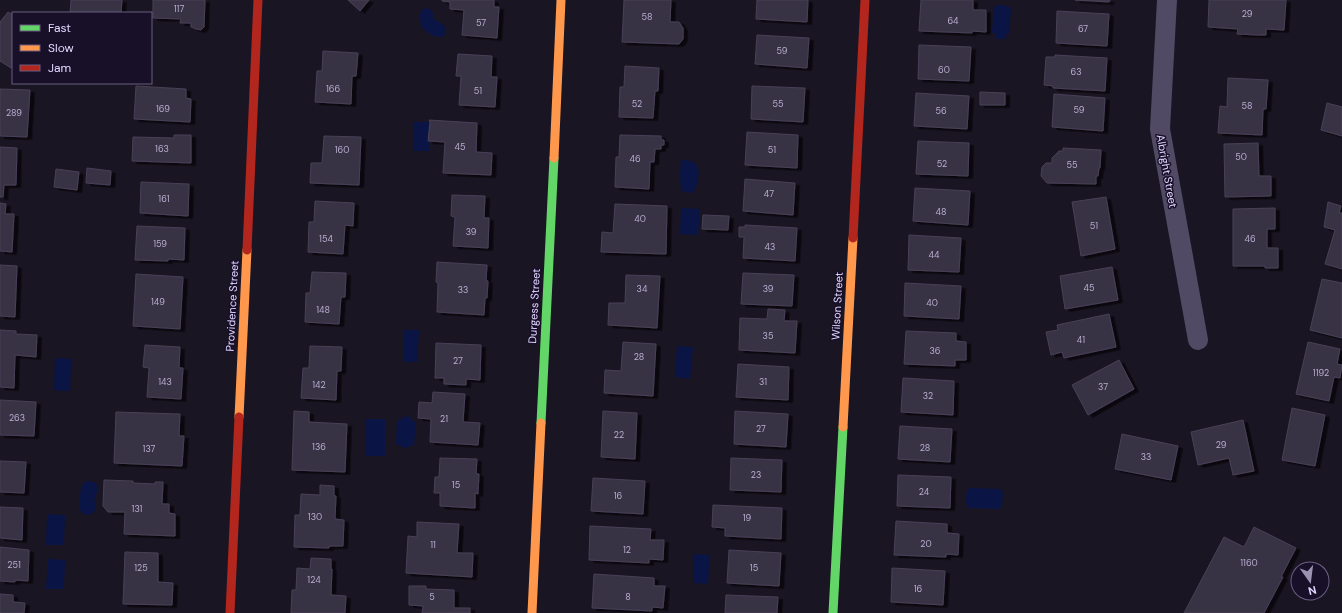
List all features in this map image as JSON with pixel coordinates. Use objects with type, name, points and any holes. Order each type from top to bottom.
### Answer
[{"type":"street","name":"Providence Street","points":[[230,613],[258,0]]},
{"type":"street","name":"Durgess Street","points":[[532,613],[561,0]]},
{"type":"street","name":"Wilson Street","points":[[833,613],[865,0]]},
{"type":"street","name":"Albright Street","points":[[1167,0],[1160,129],[1198,340]]},
{"type":"shaded area","points":[[997,5],[1008,6],[1011,9],[1009,33],[1006,35],[1005,39],[996,39],[996,35],[992,32],[994,7]]},
{"type":"shaded area","points":[[425,8],[431,10],[434,19],[445,26],[446,32],[443,37],[433,36],[421,27],[420,14]]},
{"type":"shaded area","points":[[414,122],[430,122],[429,151],[413,151]]},
{"type":"shaded area","points":[[681,160],[693,162],[698,169],[699,174],[697,184],[695,190],[691,193],[681,191]]},
{"type":"shaded area","points":[[681,208],[700,209],[698,235],[680,234]]},
{"type":"shaded area","points":[[403,330],[419,330],[417,362],[403,362]]},
{"type":"shaded area","points":[[677,346],[693,347],[690,379],[675,377]]},
{"type":"shaded area","points":[[55,358],[71,359],[70,391],[54,390]]},
{"type":"shaded area","points":[[406,416],[412,418],[412,421],[416,421],[414,445],[405,448],[396,444],[397,420],[401,420]]},
{"type":"shaded area","points":[[366,419],[385,419],[385,456],[365,456]]},
{"type":"shaded area","points":[[86,481],[96,483],[98,490],[94,500],[96,508],[94,512],[87,515],[81,512],[79,506],[81,486]]},
{"type":"shaded area","points":[[969,488],[1000,489],[1003,493],[1002,506],[999,509],[968,508],[966,498]]},
{"type":"shaded area","points":[[47,514],[65,515],[64,545],[46,545]]},
{"type":"shaded area","points":[[694,554],[710,555],[708,584],[693,583]]},
{"type":"shaded area","points":[[48,559],[65,560],[64,589],[46,589]]},
{"type":"building","points":[[71,0],[122,0],[121,12],[70,12]]},
{"type":"building","points":[[153,0],[205,0],[204,27],[201,30],[196,29],[191,27],[191,23],[180,23],[181,19],[153,18]]},
{"type":"building","points":[[348,0],[369,0],[360,11]]},
{"type":"building","points":[[442,0],[494,0],[494,7],[499,7],[497,38],[462,35],[464,10],[450,9],[450,2]]},
{"type":"building","points":[[624,0],[671,0],[670,22],[679,22],[683,28],[683,39],[679,44],[622,42]]},
{"type":"building","points":[[757,0],[808,0],[807,22],[756,19]]},
{"type":"building","points":[[921,0],[973,0],[973,10],[986,10],[986,32],[972,31],[972,33],[919,31]]},
{"type":"building","points":[[1075,0],[1110,0],[1109,2]]},
{"type":"building","points":[[1209,0],[1286,0],[1284,30],[1266,29],[1266,35],[1258,35],[1237,34],[1238,29],[1208,27]]},
{"type":"building","points":[[1057,11],[1109,14],[1107,46],[1056,43]]},
{"type":"building","points":[[8,12],[12,14],[11,68],[0,61],[0,22]]},
{"type":"building","points":[[757,35],[809,38],[807,68],[755,64]]},
{"type":"building","points":[[919,45],[971,47],[969,81],[918,79]]},
{"type":"building","points":[[323,51],[358,53],[356,76],[352,76],[351,104],[315,102],[317,71],[322,71]]},
{"type":"building","points":[[458,54],[492,56],[491,77],[497,77],[495,107],[459,105],[461,76],[456,76]]},
{"type":"building","points":[[1055,55],[1107,58],[1105,91],[1053,88],[1053,86],[1044,85],[1046,57],[1055,57]]},
{"type":"building","points":[[625,66],[659,68],[658,91],[655,91],[653,118],[619,117],[620,87],[624,87]]},
{"type":"building","points":[[1228,78],[1268,80],[1266,109],[1263,109],[1262,135],[1218,133],[1220,106],[1227,107]]},
{"type":"building","points":[[136,86],[186,89],[186,98],[191,99],[190,122],[134,119]]},
{"type":"building","points":[[752,86],[805,88],[803,122],[751,119]]},
{"type":"building","points":[[0,89],[30,90],[27,137],[0,136]]},
{"type":"building","points":[[980,92],[1005,93],[1005,105],[980,105]]},
{"type":"building","points":[[916,93],[969,96],[967,129],[914,126]]},
{"type":"building","points":[[1054,94],[1105,98],[1103,131],[1052,127]]},
{"type":"building","points":[[1327,103],[1342,107],[1342,136],[1321,130]]},
{"type":"building","points":[[429,120],[477,123],[476,152],[492,153],[491,175],[443,173],[445,142],[428,141]]},
{"type":"building","points":[[747,132],[798,135],[797,168],[745,165]]},
{"type":"building","points":[[174,135],[191,135],[191,163],[132,161],[133,137],[174,138]]},
{"type":"building","points":[[620,135],[661,136],[661,140],[664,140],[664,145],[661,145],[661,149],[655,149],[654,162],[650,162],[649,189],[615,187],[616,157],[619,157]]},
{"type":"building","points":[[324,136],[361,137],[359,185],[310,183],[311,163],[322,163]]},
{"type":"building","points":[[918,141],[969,143],[968,176],[916,174]]},
{"type":"building","points":[[1258,143],[1259,176],[1271,176],[1271,196],[1225,197],[1224,144]]},
{"type":"building","points":[[0,147],[17,148],[16,185],[4,185],[3,197],[0,197]]},
{"type":"building","points":[[1063,148],[1101,150],[1100,168],[1098,176],[1096,176],[1096,184],[1047,183],[1041,176],[1042,167],[1046,163],[1052,163],[1052,158],[1059,151],[1063,151]]},
{"type":"building","points":[[87,168],[111,171],[110,185],[86,183]]},
{"type":"building","points":[[56,169],[79,172],[77,190],[54,187]]},
{"type":"building","points":[[745,179],[795,183],[793,215],[743,211]]},
{"type":"building","points":[[141,182],[189,184],[188,216],[140,213]]},
{"type":"building","points":[[915,188],[970,191],[968,225],[913,221]]},
{"type":"building","points":[[452,195],[485,196],[484,218],[489,218],[488,248],[453,246],[455,217],[451,216]]},
{"type":"building","points":[[1106,197],[1115,249],[1081,256],[1072,202]]},
{"type":"building","points":[[315,201],[354,203],[353,226],[345,225],[343,254],[308,252],[309,222],[314,222]]},
{"type":"building","points":[[1328,202],[1341,206],[1339,213],[1342,213],[1342,269],[1325,264],[1335,230],[1324,227]]},
{"type":"building","points":[[0,203],[6,204],[5,214],[14,214],[12,252],[0,251]]},
{"type":"building","points":[[615,204],[667,206],[666,254],[601,252],[602,232],[613,233]]},
{"type":"building","points":[[1275,208],[1275,229],[1267,229],[1267,248],[1278,248],[1278,268],[1265,268],[1265,266],[1233,266],[1233,209]]},
{"type":"building","points":[[703,215],[729,216],[728,230],[702,229]]},
{"type":"building","points":[[745,225],[797,228],[795,261],[743,258],[744,237],[739,237],[739,227],[745,227]]},
{"type":"building","points":[[137,226],[185,228],[184,260],[135,260]]},
{"type":"building","points":[[909,235],[961,238],[959,272],[908,270]]},
{"type":"building","points":[[437,262],[487,265],[487,298],[485,298],[484,315],[437,312]]},
{"type":"building","points":[[0,265],[17,266],[15,317],[0,316]]},
{"type":"building","points":[[1112,267],[1118,300],[1065,309],[1060,276]]},
{"type":"building","points":[[312,272],[346,273],[345,297],[341,297],[339,324],[305,322],[306,293],[310,293]]},
{"type":"building","points":[[743,273],[794,275],[792,306],[741,304]]},
{"type":"building","points":[[136,274],[183,277],[180,329],[133,326]]},
{"type":"building","points":[[626,275],[660,276],[657,328],[608,325],[609,303],[625,303]]},
{"type":"building","points":[[1322,279],[1342,283],[1342,338],[1310,330]]},
{"type":"building","points":[[905,283],[961,286],[959,319],[904,316]]},
{"type":"building","points":[[768,309],[785,310],[784,321],[797,321],[795,353],[739,350],[740,318],[767,319]]},
{"type":"building","points":[[1109,314],[1116,347],[1064,358],[1062,352],[1051,355],[1046,332],[1058,330],[1057,325]]},
{"type":"building","points":[[0,330],[16,331],[16,334],[37,335],[36,357],[15,355],[14,388],[0,387]]},
{"type":"building","points":[[906,331],[956,333],[956,341],[966,342],[966,360],[955,360],[955,366],[904,364]]},
{"type":"building","points":[[623,342],[656,344],[653,396],[604,393],[605,370],[621,371]]},
{"type":"building","points":[[1308,342],[1340,349],[1337,364],[1342,365],[1340,378],[1334,377],[1329,401],[1296,394]]},
{"type":"building","points":[[436,343],[481,345],[480,380],[466,379],[466,385],[444,384],[444,378],[435,378]]},
{"type":"building","points":[[145,345],[180,347],[179,368],[183,368],[181,399],[147,397],[149,368],[143,367]]},
{"type":"building","points":[[310,346],[342,347],[341,371],[337,371],[336,400],[301,398],[303,368],[309,368]]},
{"type":"building","points":[[1119,360],[1134,389],[1088,415],[1072,385]]},
{"type":"building","points":[[738,364],[789,367],[788,400],[736,397]]},
{"type":"building","points":[[903,378],[954,381],[953,415],[901,412]]},
{"type":"building","points":[[433,392],[465,394],[463,422],[480,423],[478,445],[430,442],[431,419],[418,418],[419,402],[432,403]]},
{"type":"building","points":[[0,400],[36,402],[34,436],[0,435]]},
{"type":"building","points":[[1292,408],[1325,415],[1315,466],[1282,460]]},
{"type":"building","points":[[294,411],[309,412],[309,422],[347,424],[345,472],[292,470]]},
{"type":"building","points":[[603,411],[637,413],[635,459],[601,457]]},
{"type":"building","points":[[735,411],[788,414],[786,447],[734,444]]},
{"type":"building","points":[[116,412],[180,414],[179,436],[184,436],[182,466],[114,463]]},
{"type":"building","points":[[1243,420],[1254,471],[1233,475],[1229,458],[1198,465],[1191,432]]},
{"type":"building","points":[[900,426],[952,429],[950,462],[898,459]]},
{"type":"building","points":[[1122,434],[1178,446],[1171,480],[1115,469]]},
{"type":"building","points":[[440,458],[477,459],[476,474],[479,474],[478,494],[475,493],[475,508],[440,506],[440,493],[434,493],[435,477],[439,477]]},
{"type":"building","points":[[731,458],[782,460],[781,492],[730,490]]},
{"type":"building","points":[[0,461],[26,462],[24,493],[0,492]]},
{"type":"building","points":[[898,475],[951,477],[950,508],[897,506]]},
{"type":"building","points":[[593,478],[645,481],[643,514],[591,511]]},
{"type":"building","points":[[104,480],[133,481],[133,483],[155,484],[155,482],[163,482],[162,504],[169,504],[169,513],[175,514],[175,536],[124,534],[125,512],[108,512],[103,506]]},
{"type":"building","points":[[320,485],[334,486],[334,496],[336,496],[335,519],[344,520],[343,546],[329,546],[329,548],[294,547],[295,515],[300,515],[301,494],[320,495]]},
{"type":"building","points":[[713,505],[782,508],[781,539],[725,536],[725,528],[712,527]]},
{"type":"building","points":[[0,507],[23,508],[22,540],[0,538]]},
{"type":"building","points":[[896,521],[947,524],[947,533],[959,534],[958,555],[946,554],[946,557],[894,555]]},
{"type":"building","points":[[417,522],[459,524],[457,553],[473,553],[472,577],[406,573],[408,536],[417,537]]},
{"type":"building","points":[[590,526],[651,529],[650,540],[664,540],[663,560],[649,559],[649,563],[589,560]]},
{"type":"building","points":[[1254,527],[1296,548],[1264,613],[1184,613],[1224,537],[1244,547]]},
{"type":"building","points":[[0,547],[29,550],[28,581],[0,581]]},
{"type":"building","points":[[729,550],[781,553],[779,586],[727,583]]},
{"type":"building","points":[[125,552],[158,553],[158,582],[173,583],[172,605],[123,604]]},
{"type":"building","points":[[311,558],[331,559],[331,595],[346,596],[345,613],[291,613],[292,590],[296,590],[297,568],[310,569]]},
{"type":"building","points":[[892,568],[945,571],[943,605],[891,602]]},
{"type":"building","points":[[594,574],[654,578],[654,586],[665,586],[663,608],[652,607],[652,611],[592,608]]},
{"type":"building","points":[[409,586],[426,586],[426,589],[454,590],[454,608],[470,608],[470,613],[422,613],[423,606],[409,605]]},
{"type":"building","points":[[0,594],[13,595],[13,602],[25,603],[24,613],[0,613]]},
{"type":"building","points":[[726,595],[778,597],[777,613],[725,613]]},
{"type":"traffic: fast","points":[[541,423],[554,158]]},
{"type":"traffic: fast","points":[[833,613],[843,427]]},
{"type":"traffic: slow","points":[[554,158],[561,0]]},
{"type":"traffic: slow","points":[[843,427],[853,238]]},
{"type":"traffic: slow","points":[[239,417],[247,250]]},
{"type":"traffic: slow","points":[[532,613],[541,423]]},
{"type":"traffic: jam","points":[[247,250],[258,0]]},
{"type":"traffic: jam","points":[[853,238],[865,0]]},
{"type":"traffic: jam","points":[[230,613],[239,417]]}]
